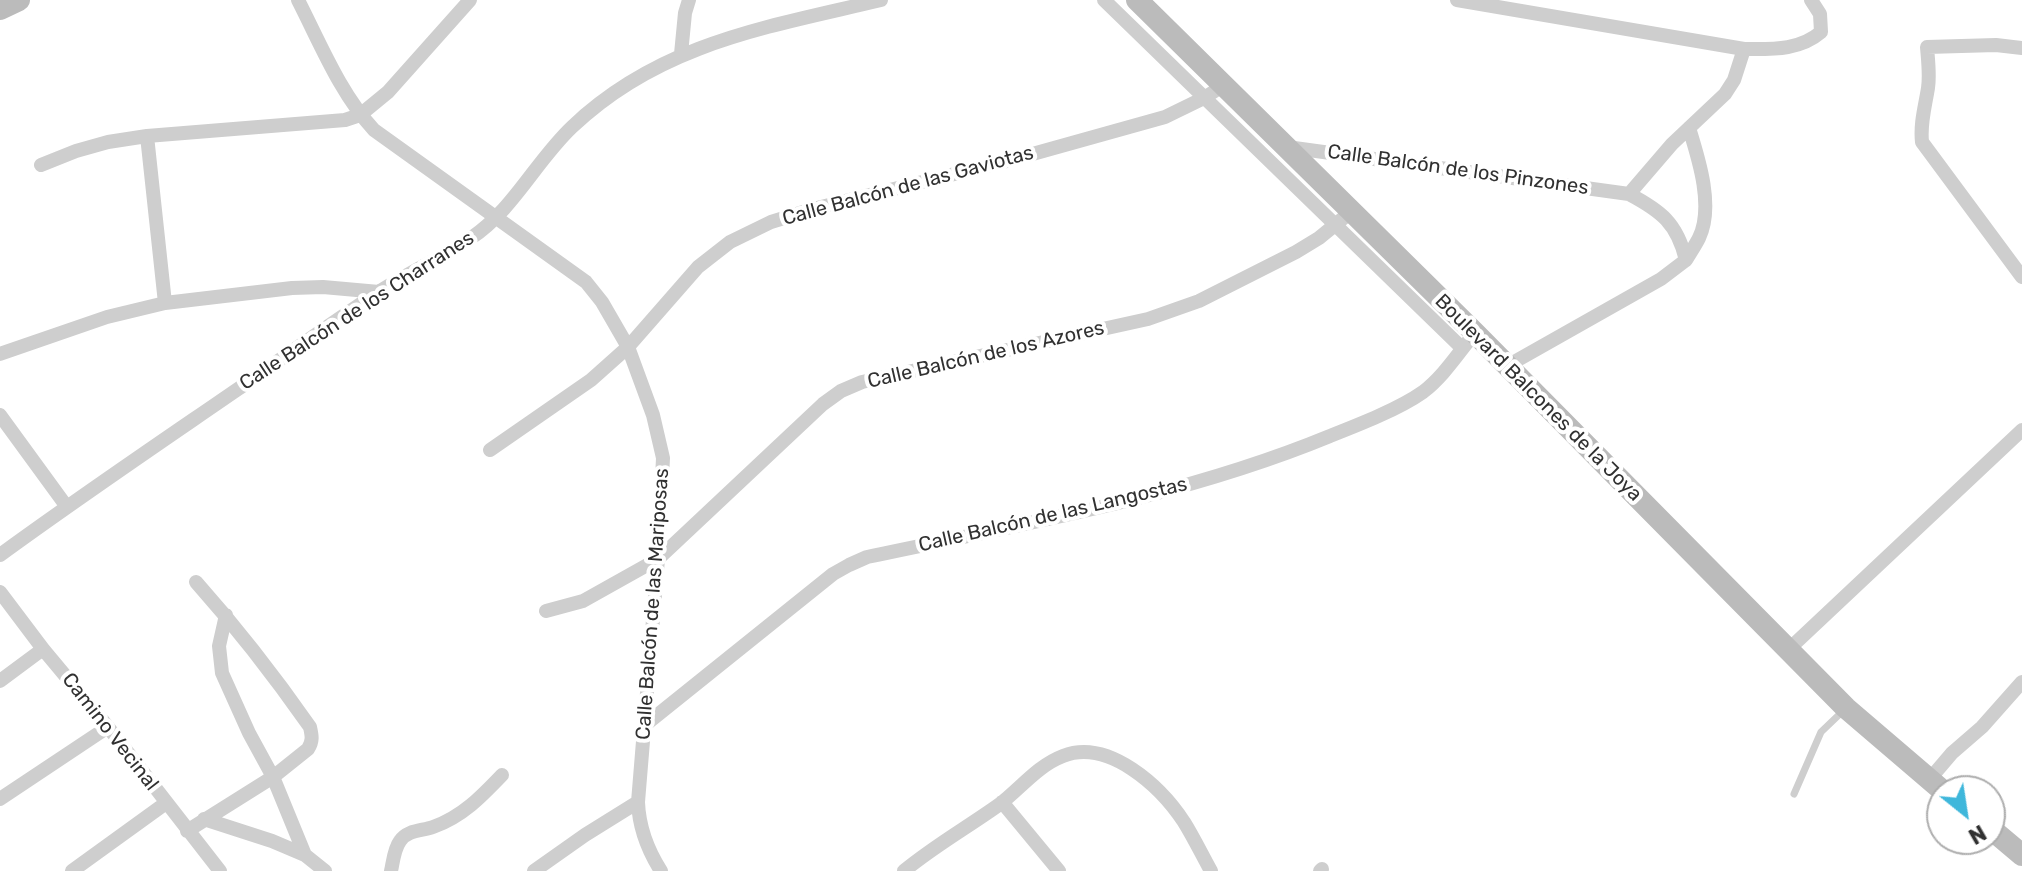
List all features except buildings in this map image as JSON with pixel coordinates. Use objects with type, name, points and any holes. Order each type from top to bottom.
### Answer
[{"type":"street","points":[[0,9],[19,0]]},
{"type":"street","name":"Calle Balcón de las Mariposas","points":[[298,0],[347,96],[374,130],[586,282],[602,302],[628,347],[653,415],[663,472],[638,802],[639,821],[645,840],[661,871]]},
{"type":"street","points":[[41,165],[108,142],[345,120],[360,115],[388,92],[470,0]]},
{"type":"street","points":[[681,54],[689,0]]},
{"type":"street","name":"Calle Balcón de los Charranes","points":[[0,555],[379,292],[473,237],[496,217],[571,128],[607,97],[641,74],[681,54],[749,31],[881,0]]},
{"type":"street","name":"Boulevard Balcones de la Joya","points":[[1104,0],[1204,98],[1343,219],[1468,340],[1507,366],[1846,708],[1926,776]]},
{"type":"street","name":"Boulevard Balcones de la Joya","points":[[1137,0],[1286,147],[1343,219]]},
{"type":"street","points":[[1457,0],[1744,49],[1776,49],[1798,46],[1812,40],[1821,32],[1820,14],[1811,0]]},
{"type":"street","points":[[2022,48],[1996,45],[1927,47],[1929,84],[1922,115],[1922,142],[2022,277]]},
{"type":"street","points":[[1686,260],[1682,244],[1666,217],[1629,194],[1672,144],[1725,94],[1734,80],[1744,49]]},
{"type":"street","name":"Calle Balcón de las Gaviotas","points":[[490,450],[591,380],[628,347],[698,267],[730,242],[771,222],[813,209],[1011,160],[1165,117],[1224,85]]},
{"type":"street","points":[[1507,366],[1661,279],[1686,260],[1700,237],[1704,219],[1702,180],[1689,128]]},
{"type":"street","points":[[147,136],[165,303]]},
{"type":"street","name":"Calle Balcón de los Pinzones","points":[[1286,147],[1629,194]]},
{"type":"street","name":"Calle Balcón de los Azores","points":[[546,611],[583,601],[658,559],[823,404],[841,391],[862,382],[1148,319],[1199,301],[1296,252],[1343,219]]},
{"type":"street","points":[[0,354],[107,317],[165,303],[307,288],[379,292]]},
{"type":"street","name":"Calle Balcón de las Langostas","points":[[645,725],[833,574],[849,565],[867,557],[1116,504],[1276,458],[1421,393],[1441,376],[1468,340]]},
{"type":"street","points":[[0,415],[67,507]]},
{"type":"street","points":[[1788,650],[2022,430]]},
{"type":"street","points":[[187,831],[273,777],[312,743],[310,727],[279,683],[196,582]]},
{"type":"street","name":"Camino Vecinal","points":[[0,592],[220,871]]},
{"type":"street","points":[[226,615],[219,646],[222,673],[273,777],[305,855]]},
{"type":"street","points":[[0,681],[43,649]]},
{"type":"street","points":[[1941,775],[1952,753],[1982,727],[2022,682]]},
{"type":"street","points":[[0,799],[108,727]]},
{"type":"street","points":[[904,871],[921,866],[1051,761],[1078,752],[1097,752],[1129,767],[1149,782],[1184,822],[1211,871]]},
{"type":"street","points":[[391,871],[398,843],[405,836],[433,827],[465,811],[502,775]]},
{"type":"street","points":[[534,871],[638,802]]},
{"type":"street","points":[[1002,802],[1059,871]]},
{"type":"street","points":[[78,869],[166,803]]},
{"type":"street","points":[[204,819],[305,855],[325,871]]},
{"type":"street","points":[[2006,842],[2022,855]]},
{"type":"lane","points":[[1794,794],[1821,732],[1846,708]]}]
